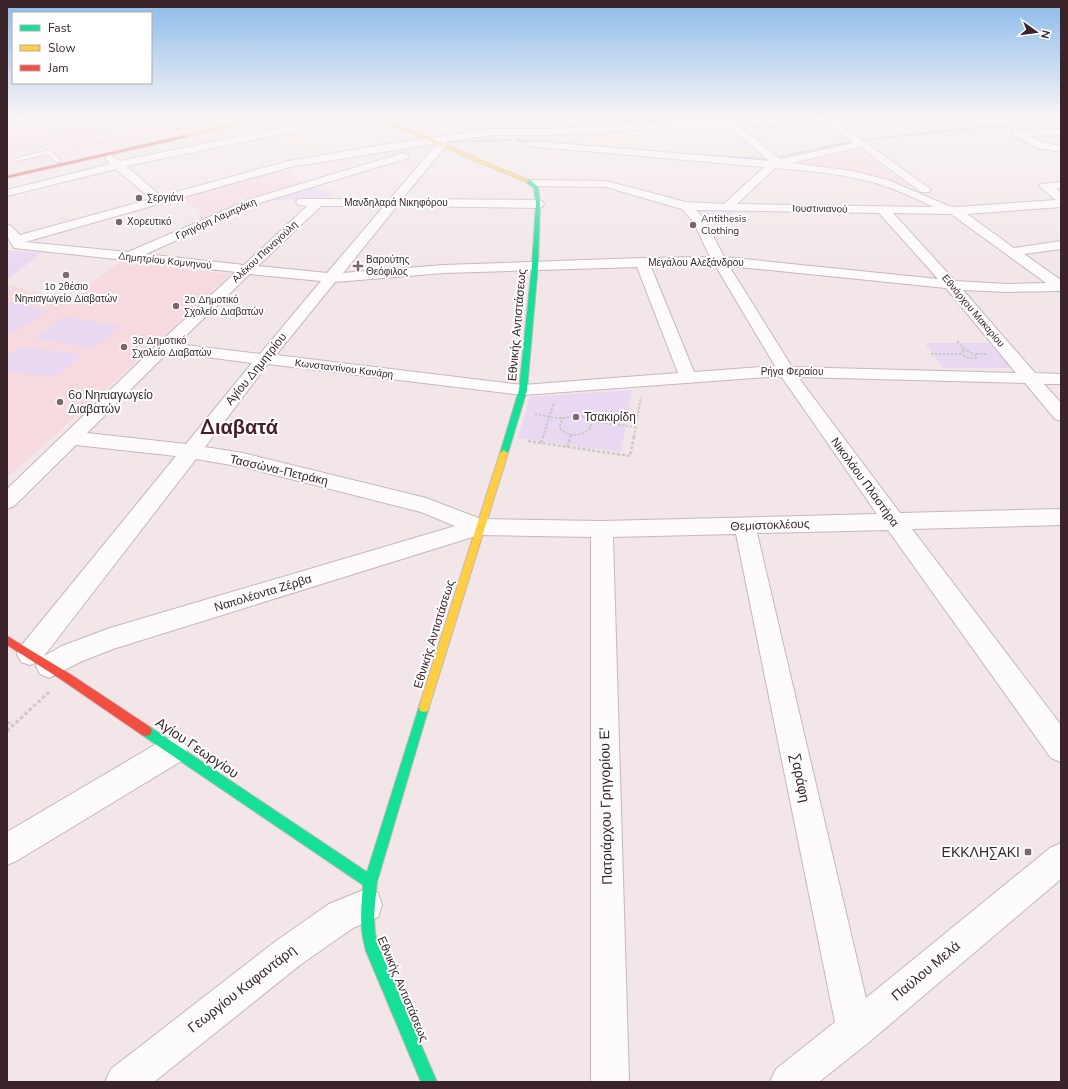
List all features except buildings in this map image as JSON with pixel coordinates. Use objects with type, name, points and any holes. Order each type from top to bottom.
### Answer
[{"type":"main road","points":[[7,172],[36,166]]},
{"type":"main road","points":[[7,178],[59,166]]},
{"type":"main road","points":[[487,166],[533,183]]},
{"type":"main road","name":"Εθνικής Αντιστάσεως","points":[[429,1082],[373,951],[368,935],[368,893],[523,390],[535,266],[538,204],[536,187],[533,183]]},
{"type":"main road","name":"Αγίου Γεωργίου","points":[[7,640],[58,672],[174,750],[368,893]]},
{"type":"street","points":[[7,193],[115,166]]},
{"type":"street","points":[[119,166],[158,199]]},
{"type":"street","points":[[11,243],[158,199],[282,166]]},
{"type":"street","points":[[291,166],[312,183]]},
{"type":"street","name":"Γρηγόρη Λαμπράκη","points":[[130,257],[255,201],[368,166]]},
{"type":"street","name":"Αγίου Δημητρίου","points":[[30,654],[264,359],[423,166]]},
{"type":"street","points":[[605,166],[606,184]]},
{"type":"street","points":[[727,207],[771,166]]},
{"type":"street","points":[[792,166],[814,168],[884,182],[914,193],[954,211]]},
{"type":"street","points":[[892,166],[1061,287]]},
{"type":"street","name":"Ιουστινιανού","points":[[533,183],[606,184],[686,206],[954,211],[986,210],[1061,203]]},
{"type":"street","points":[[1061,185],[1045,186],[1061,198]]},
{"type":"street","name":"Μανδηλαρά Νικηφόρου","points":[[255,201],[317,203],[394,202],[538,204]]},
{"type":"street","name":"Αλέκου Παναγούλη","points":[[7,501],[73,438],[164,347],[317,203]]},
{"type":"street","name":"Νικολάου Πλαστήρα","points":[[686,206],[699,220],[719,260],[786,371],[894,522],[1061,748]]},
{"type":"street","name":"Εθνάρχου Μακαρίου","points":[[883,210],[951,285],[1061,414]]},
{"type":"street","name":"Δημητρίου Κομνηνού","points":[[7,229],[11,243],[19,245],[331,278]]},
{"type":"street","points":[[1012,252],[1061,245]]},
{"type":"street","name":"Μεγάλου Αλεξάνδρου","points":[[331,278],[429,269],[719,260],[951,285],[992,287],[1061,287]]},
{"type":"street","points":[[642,262],[688,377]]},
{"type":"street","name":"Κωνσταντίνου Κανάρη","points":[[164,347],[523,390]]},
{"type":"street","name":"Ρήγα Φεραίου","points":[[523,390],[786,371],[1061,379]]},
{"type":"street","name":"Τασσώνα-Πετράκη","points":[[73,438],[243,460],[426,506],[480,527]]},
{"type":"street","name":"Θεμιστοκλέους","points":[[480,527],[602,530],[1061,517]]},
{"type":"street","name":"Σαράφη","points":[[745,526],[855,1030]]},
{"type":"street","name":"Ναπολέοντα Ζέρβα","points":[[58,672],[72,654],[110,639],[480,527]]},
{"type":"street","name":"Πατριάρχου Γρηγορίου Ε'","points":[[602,530],[610,1082]]},
{"type":"street","points":[[7,849],[174,750]]},
{"type":"street","name":"Παύλου Μελά","points":[[789,1082],[855,1030],[1061,859]]},
{"type":"street","name":"Γεωργίου Καφαντάρη","points":[[124,1082],[288,953],[341,916],[368,893]]},
{"type":"path","points":[[931,354],[961,354],[971,359],[977,357],[974,353],[965,350],[957,341]]},
{"type":"path","points":[[961,354],[962,351],[965,350]]},
{"type":"path","points":[[508,438],[630,456],[643,381]]},
{"type":"path","points":[[541,443],[555,398]]},
{"type":"path","points":[[516,411],[563,418],[577,415],[587,418],[590,421],[636,427]]},
{"type":"path","points":[[563,418],[559,424],[560,428],[562,431],[571,435],[582,435],[586,433],[592,427],[590,421]]},
{"type":"path","points":[[567,447],[571,435]]},
{"type":"path","points":[[7,731],[58,672]]},
{"type":"path","points":[[7,722],[12,725]]},
{"type":"shaded area","points":[[7,166],[25,166],[7,170]]},
{"type":"shaded area","points":[[819,166],[881,166],[911,187],[875,176]]},
{"type":"shaded area","points":[[284,167],[305,183],[207,218],[179,196]]},
{"type":"shaded area","points":[[315,185],[322,190],[332,191],[324,201],[272,200],[270,198]]},
{"type":"shaded area","points":[[732,212],[735,218],[728,219],[730,223],[705,223],[700,213]]},
{"type":"shaded area","points":[[7,250],[41,253],[7,280]]},
{"type":"shaded area","points":[[120,262],[230,274],[137,361],[7,478],[7,284],[66,302]]},
{"type":"shaded area","points":[[7,301],[49,311],[14,332],[7,331]]},
{"type":"shaded area","points":[[64,317],[120,326],[93,348],[35,338]]},
{"type":"shaded area","points":[[925,343],[989,343],[1011,368],[943,368]]},
{"type":"shaded area","points":[[20,347],[82,354],[56,377],[7,372],[7,357]]},
{"type":"shaded area","name":"Τσακιρίδη","points":[[632,390],[621,452],[518,438],[530,397]]},
{"type":"traffic: fast","points":[[504,453],[523,390],[535,265],[538,204],[536,187],[528,181]]},
{"type":"traffic: fast","points":[[424,707],[370,882],[367,916],[368,933],[373,951],[429,1082]]},
{"type":"traffic: fast","points":[[146,731],[370,882]]},
{"type":"traffic: slow","points":[[490,166],[528,181]]},
{"type":"traffic: slow","points":[[424,707],[504,453]]},
{"type":"traffic: jam","points":[[7,177],[56,166]]},
{"type":"traffic: jam","points":[[7,640],[66,677],[146,731]]},
{"type":"place","name":"Σεργιάνι","points":[[139,198]]},
{"type":"place","name":"Χορευτικό","points":[[119,222]]},
{"type":"place","name":"Antithesis Clothing","points":[[693,225]]},
{"type":"place","name":"Βαρούτης Θεόφιλος","points":[[358,266]]},
{"type":"place","name":"1ο 2θέσιο Νηπιαγωγείο Διαβατών","points":[[66,275]]},
{"type":"place","name":"2ο Δημοτικό Σχολείο Διαβατών","points":[[176,306]]},
{"type":"place","name":"3ο Δημοτικό Σχολείο Διαβατών","points":[[124,347]]},
{"type":"place","name":"6ο Νηπιαγωγείο Διαβατών","points":[[60,402]]},
{"type":"place","name":"Τσακιρίδη","points":[[576,417]]},
{"type":"place","name":"ΕΚΚΛΗΣΑΚΙ","points":[[1028,852]]},
{"type":"district","name":"Διαβατά","points":[[239,427]]}]
